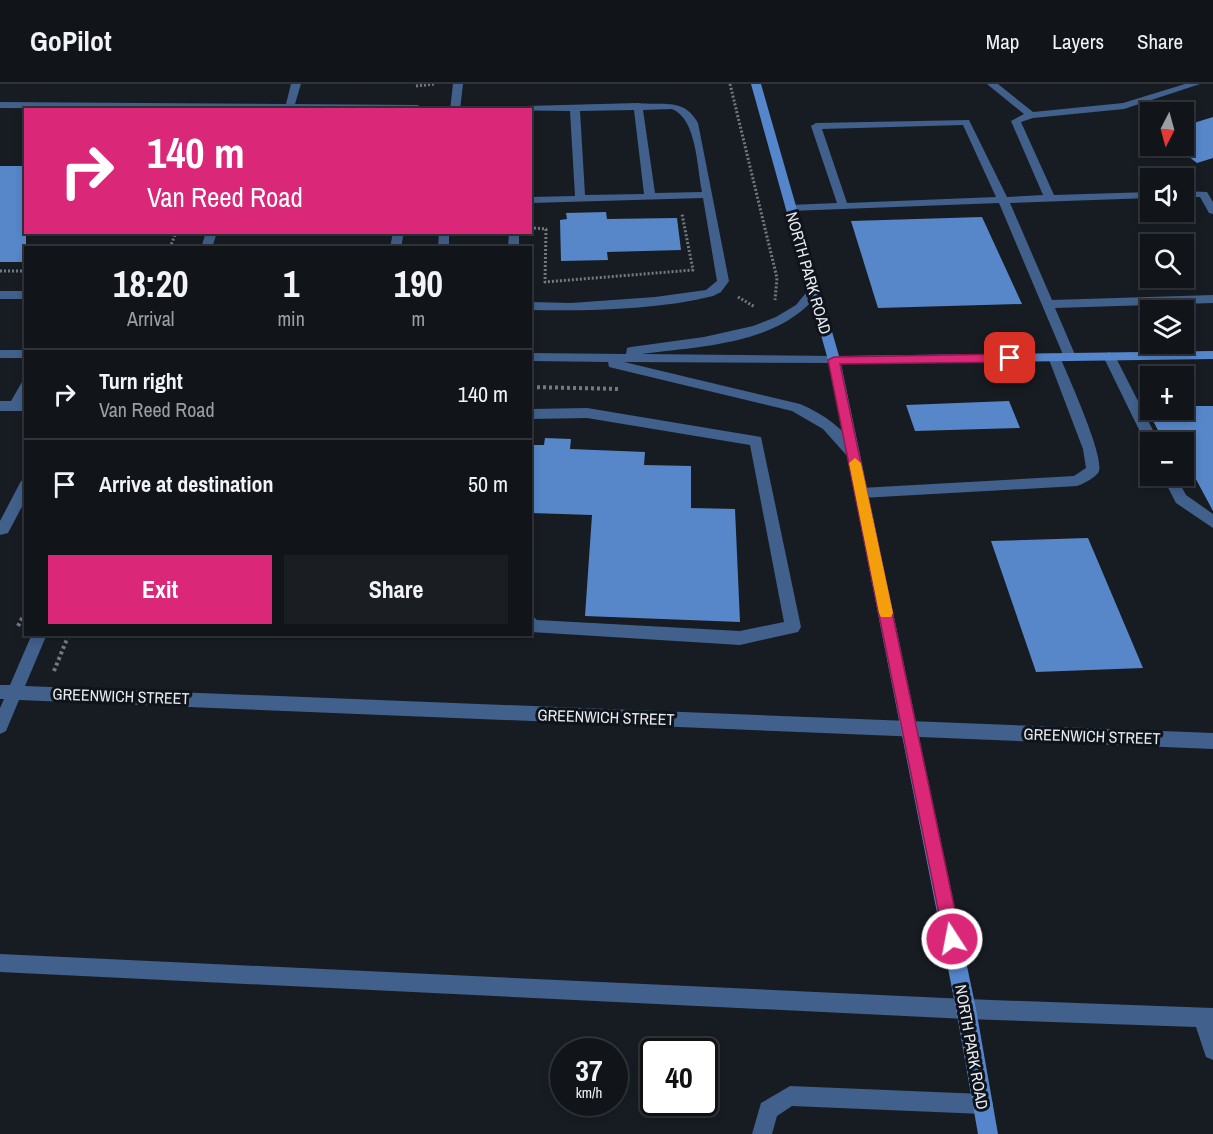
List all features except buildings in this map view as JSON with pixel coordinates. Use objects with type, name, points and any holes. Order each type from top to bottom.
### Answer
[{"type":"street","points":[[290,107],[296,84]]},
{"type":"street","points":[[455,108],[458,84]]},
{"type":"street","name":"NORTH PARK ROAD","points":[[756,84],[834,360],[966,1009],[988,1134]]},
{"type":"street","points":[[992,84],[1030,115]]},
{"type":"street","points":[[1050,198],[1016,121],[1030,115],[1124,106],[1195,84]]},
{"type":"street","points":[[0,105],[141,108],[418,108]]},
{"type":"street","points":[[638,106],[650,197]]},
{"type":"street","points":[[532,109],[673,106],[684,110],[691,117],[695,127],[723,281],[709,293],[655,302],[571,307],[532,306]]},
{"type":"street","points":[[575,108],[580,199]]},
{"type":"street","points":[[843,206],[816,126],[966,122],[1070,357]]},
{"type":"street","points":[[1194,194],[1203,194],[1213,211]]},
{"type":"street","points":[[532,200],[707,195]]},
{"type":"street","points":[[790,208],[1140,195]]},
{"type":"street","points":[[587,358],[757,329],[796,312],[807,303],[814,291]]},
{"type":"street","points":[[0,295],[24,296]]},
{"type":"street","points":[[1048,304],[1213,299]]},
{"type":"street","points":[[0,354],[24,354]]},
{"type":"street","points":[[532,357],[834,360],[1213,355]]},
{"type":"street","points":[[1109,356],[1147,432]]},
{"type":"street","points":[[861,493],[1077,481],[1093,470],[1090,449],[1054,357]]},
{"type":"street","points":[[587,358],[795,407],[815,415],[824,422],[853,453]]},
{"type":"street","points":[[0,406],[20,406]]},
{"type":"street","points":[[532,414],[587,413],[756,441],[793,627],[740,638],[532,626]]},
{"type":"street","points":[[1174,486],[1181,499],[1213,522]]},
{"type":"street","points":[[0,529],[3,529],[24,489]]},
{"type":"street","points":[[0,726],[8,692],[39,636]]},
{"type":"street","name":"GREENWICH STREET","points":[[8,692],[1213,741]]},
{"type":"street","points":[[0,963],[966,1009],[1208,1018],[1213,1050]]},
{"type":"street","points":[[762,1134],[768,1110],[790,1096],[983,1104]]},
{"type":"path","points":[[730,84],[777,278],[775,299],[769,306]]},
{"type":"path","points":[[532,228],[546,229],[545,282],[693,270],[681,211]]},
{"type":"path","points":[[0,271],[24,271]]},
{"type":"path","points":[[719,286],[763,312]]},
{"type":"path","points":[[52,675],[68,636]]},
{"type":"slow traffic","points":[[855,463],[886,613]]},
{"type":"route","points":[[952,939],[834,360],[1010,358]]}]
